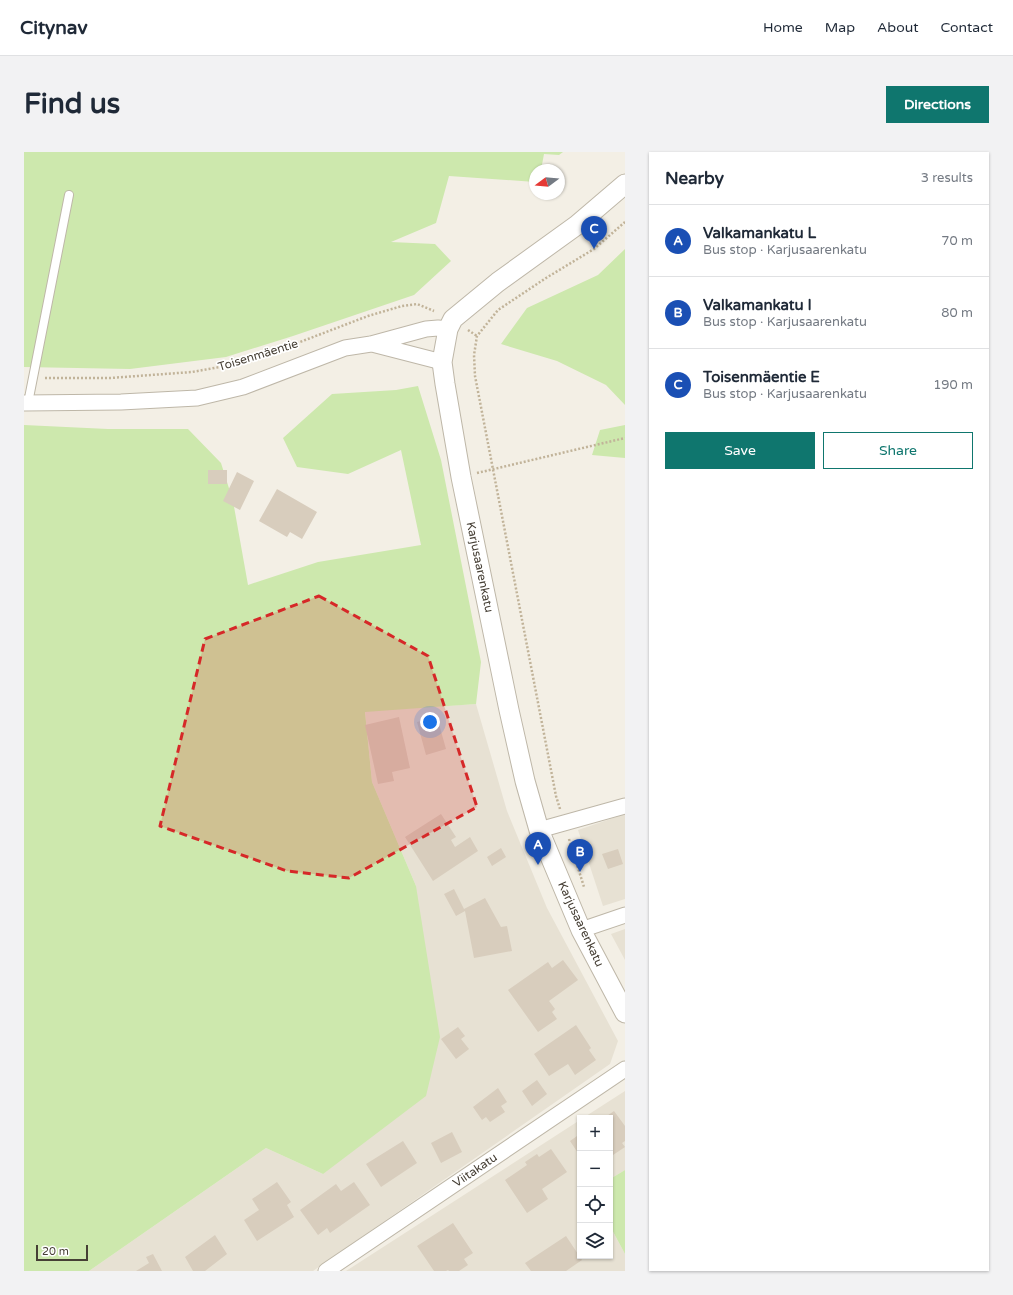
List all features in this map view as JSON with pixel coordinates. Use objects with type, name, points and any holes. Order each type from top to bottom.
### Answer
[{"type":"street","points":[[451,324],[498,282],[577,225],[625,184]]},
{"type":"street","name":"Toisenmäentie","points":[[26,403],[121,402],[197,398],[243,387],[346,348],[371,344],[426,329],[438,328],[451,324]]},
{"type":"street","name":"Karjusaarenkatu","points":[[451,324],[442,362],[445,384],[461,477],[525,781],[539,830],[581,930],[625,1014]]},
{"type":"street","name":"Toisenmäentie","points":[[371,344],[442,362]]},
{"type":"street","points":[[539,830],[625,806]]},
{"type":"street","points":[[581,930],[625,915]]},
{"type":"street","name":"Viitakatu","points":[[326,1271],[625,1070]]},
{"type":"lane","points":[[26,403],[33,379],[69,195]]},
{"type":"path","points":[[586,893],[556,796],[475,376],[474,355],[477,336],[498,310],[546,278],[594,249],[625,222]]},
{"type":"path","name":"Toisenmäentie","points":[[33,379],[110,378],[192,372],[231,365],[287,347],[368,316],[402,306],[417,304],[451,324],[477,336]]},
{"type":"path","points":[[461,477],[625,438]]},
{"type":"highlighted area","points":[[319,596],[428,656],[477,807],[349,878],[287,871],[160,826],[205,639]]},
{"type":"shaded area","points":[[476,704],[507,811],[547,908],[618,1041],[610,1064],[313,1271],[89,1271],[266,1148],[323,1174],[416,886],[372,782],[365,711]]},
{"type":"shaded area","points":[[625,814],[625,899],[603,906],[578,830]]},
{"type":"shaded area","points":[[625,929],[625,960],[611,934]]},
{"type":"shaded area","points":[[625,1091],[625,1170],[613,1177],[613,1115],[588,1115]]},
{"type":"shaded area","points":[[577,1122],[577,1259],[613,1259],[613,1232],[625,1254],[625,1271],[346,1271]]},
{"type":"green space","points":[[24,152],[563,152],[559,155],[544,154],[542,164],[529,164],[529,182],[449,176],[436,223],[391,242],[435,244],[451,261],[414,295],[226,357],[130,369],[24,367]]},
{"type":"green space","points":[[625,249],[625,405],[606,385],[557,361],[501,344],[527,308],[598,275]]},
{"type":"green space","points":[[418,386],[441,460],[481,662],[476,704],[365,712],[372,782],[416,886],[440,1037],[426,1096],[323,1174],[266,1148],[89,1271],[24,1271],[24,425],[108,429],[188,429],[221,463],[233,501],[248,585],[318,562],[421,545],[401,450],[348,474],[297,467],[283,438],[332,394],[396,390]]},
{"type":"green space","points":[[625,425],[625,458],[592,455],[600,430]]},
{"type":"green space","points":[[625,1170],[625,1254],[613,1232],[613,1177]]},
{"type":"building","points":[[208,470],[227,470],[227,484],[208,484]]},
{"type":"building","points":[[237,472],[254,481],[240,510],[223,501]]},
{"type":"building","points":[[277,489],[317,512],[302,539],[290,532],[287,537],[259,521]]},
{"type":"building","points":[[399,717],[410,768],[392,772],[394,781],[378,784],[365,725]]},
{"type":"building","points":[[437,717],[446,749],[426,755],[417,722]]},
{"type":"building","points":[[441,814],[456,837],[451,840],[455,847],[470,837],[478,851],[433,881],[405,837]]},
{"type":"building","points":[[501,848],[506,857],[492,866],[487,857]]},
{"type":"building","points":[[618,849],[623,864],[608,869],[602,854]]},
{"type":"building","points":[[454,889],[464,909],[485,898],[501,927],[507,926],[512,951],[474,958],[465,911],[456,916],[444,894]]},
{"type":"building","points":[[563,960],[578,980],[549,1001],[555,1009],[552,1012],[557,1019],[538,1032],[508,990],[548,962],[552,968]]},
{"type":"building","points":[[576,1025],[591,1048],[589,1050],[596,1060],[575,1075],[568,1064],[549,1076],[534,1054]]},
{"type":"building","points":[[458,1027],[465,1036],[461,1039],[469,1049],[456,1059],[441,1039]]},
{"type":"building","points":[[537,1080],[547,1094],[532,1106],[522,1091]]},
{"type":"building","points":[[498,1088],[507,1102],[501,1106],[505,1112],[490,1122],[486,1117],[482,1120],[473,1107]]},
{"type":"building","points":[[614,1111],[625,1126],[625,1141],[622,1143],[625,1147],[613,1155],[613,1115],[608,1115]]},
{"type":"building","points":[[452,1132],[462,1152],[441,1163],[431,1143]]},
{"type":"building","points":[[577,1136],[577,1152],[570,1141]]},
{"type":"building","points":[[403,1141],[417,1163],[381,1187],[366,1164]]},
{"type":"building","points":[[551,1149],[567,1172],[542,1189],[548,1199],[527,1213],[505,1180],[527,1165],[525,1162],[537,1154],[539,1157]]},
{"type":"building","points":[[277,1182],[291,1202],[287,1205],[294,1217],[257,1241],[244,1220],[259,1210],[252,1199]]},
{"type":"building","points":[[354,1182],[370,1205],[330,1233],[327,1228],[318,1235],[300,1210],[336,1184],[341,1191]]},
{"type":"building","points":[[453,1223],[473,1253],[464,1259],[468,1265],[459,1271],[434,1271],[417,1246]]},
{"type":"building","points":[[215,1235],[227,1254],[205,1271],[193,1271],[185,1257]]},
{"type":"building","points":[[566,1236],[577,1252],[577,1259],[582,1260],[566,1271],[531,1271],[525,1263]]},
{"type":"building","points":[[153,1254],[162,1271],[136,1271],[149,1263],[146,1257]]},
{"type":"place","name":"Toisenmäentie E","points":[[594,249]]},
{"type":"place","name":"Valkamankatu L","points":[[538,865]]},
{"type":"place","name":"Valkamankatu I","points":[[580,872]]}]
